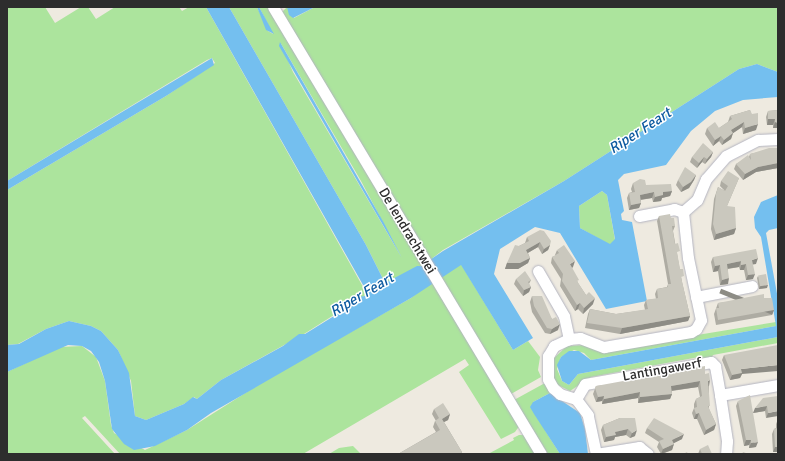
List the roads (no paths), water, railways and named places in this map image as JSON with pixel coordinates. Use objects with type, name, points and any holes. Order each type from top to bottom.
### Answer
[{"type":"street","name":"De Iendrachtwei","points":[[273,7],[541,454]]},
{"type":"street","points":[[648,454],[639,447],[596,454],[588,415],[576,398],[560,394],[553,388],[548,379],[546,367],[548,356],[554,346],[569,338],[580,338],[604,347],[691,332],[699,326],[700,320],[682,220],[683,212],[698,200],[706,179],[726,156],[758,140],[778,139]]},
{"type":"street","points":[[639,216],[674,209],[683,212]]},
{"type":"street","points":[[538,271],[564,316],[569,338]]},
{"type":"street","points":[[696,297],[752,286]]},
{"type":"street","name":"Lantingawerf","points":[[576,398],[585,384],[705,361],[716,366],[727,441],[726,454]]},
{"type":"street","points":[[720,395],[778,385]]},
{"type":"water","points":[[206,7],[229,7],[366,245],[385,283],[417,266],[421,266],[443,251],[564,181],[739,69],[757,64],[778,72],[778,97],[743,100],[715,111],[691,131],[666,165],[624,174],[618,180],[624,211],[621,214],[622,220],[632,222],[647,301],[606,309],[560,233],[535,227],[500,249],[494,274],[533,338],[513,350],[461,265],[411,298],[211,413],[187,430],[155,446],[134,450],[124,444],[112,429],[105,381],[99,362],[91,351],[82,346],[68,345],[7,372],[7,345],[19,344],[46,329],[69,321],[91,326],[101,331],[118,350],[129,373],[135,416],[146,420],[184,404],[193,397],[197,399],[221,380],[283,346],[299,334],[305,334],[355,303],[358,297],[365,296],[367,292]],"holes":[[[602,191],[607,195],[615,239],[610,244],[580,228],[579,206]]]},
{"type":"water","points":[[257,7],[259,7],[274,34],[266,30]]},
{"type":"water","points":[[287,7],[315,7],[293,18],[289,15]]},
{"type":"water","points":[[280,42],[384,223],[402,258],[279,46]]},
{"type":"water","points":[[212,58],[214,65],[166,96],[7,190],[7,181]]},
{"type":"water","points":[[778,195],[778,228],[769,230],[766,233],[778,299],[778,337],[578,374],[569,385],[562,381],[557,365],[561,357],[569,351],[579,351],[591,360],[776,326],[761,237],[755,228],[754,217],[761,202]]},
{"type":"water","points":[[550,393],[580,413],[585,429],[588,454],[560,454],[534,414],[530,407],[533,402]]},
{"type":"water label","name":"Riper Feart","points":[[640,131]]},
{"type":"water label","name":"Riper Feart","points":[[362,295]]}]
